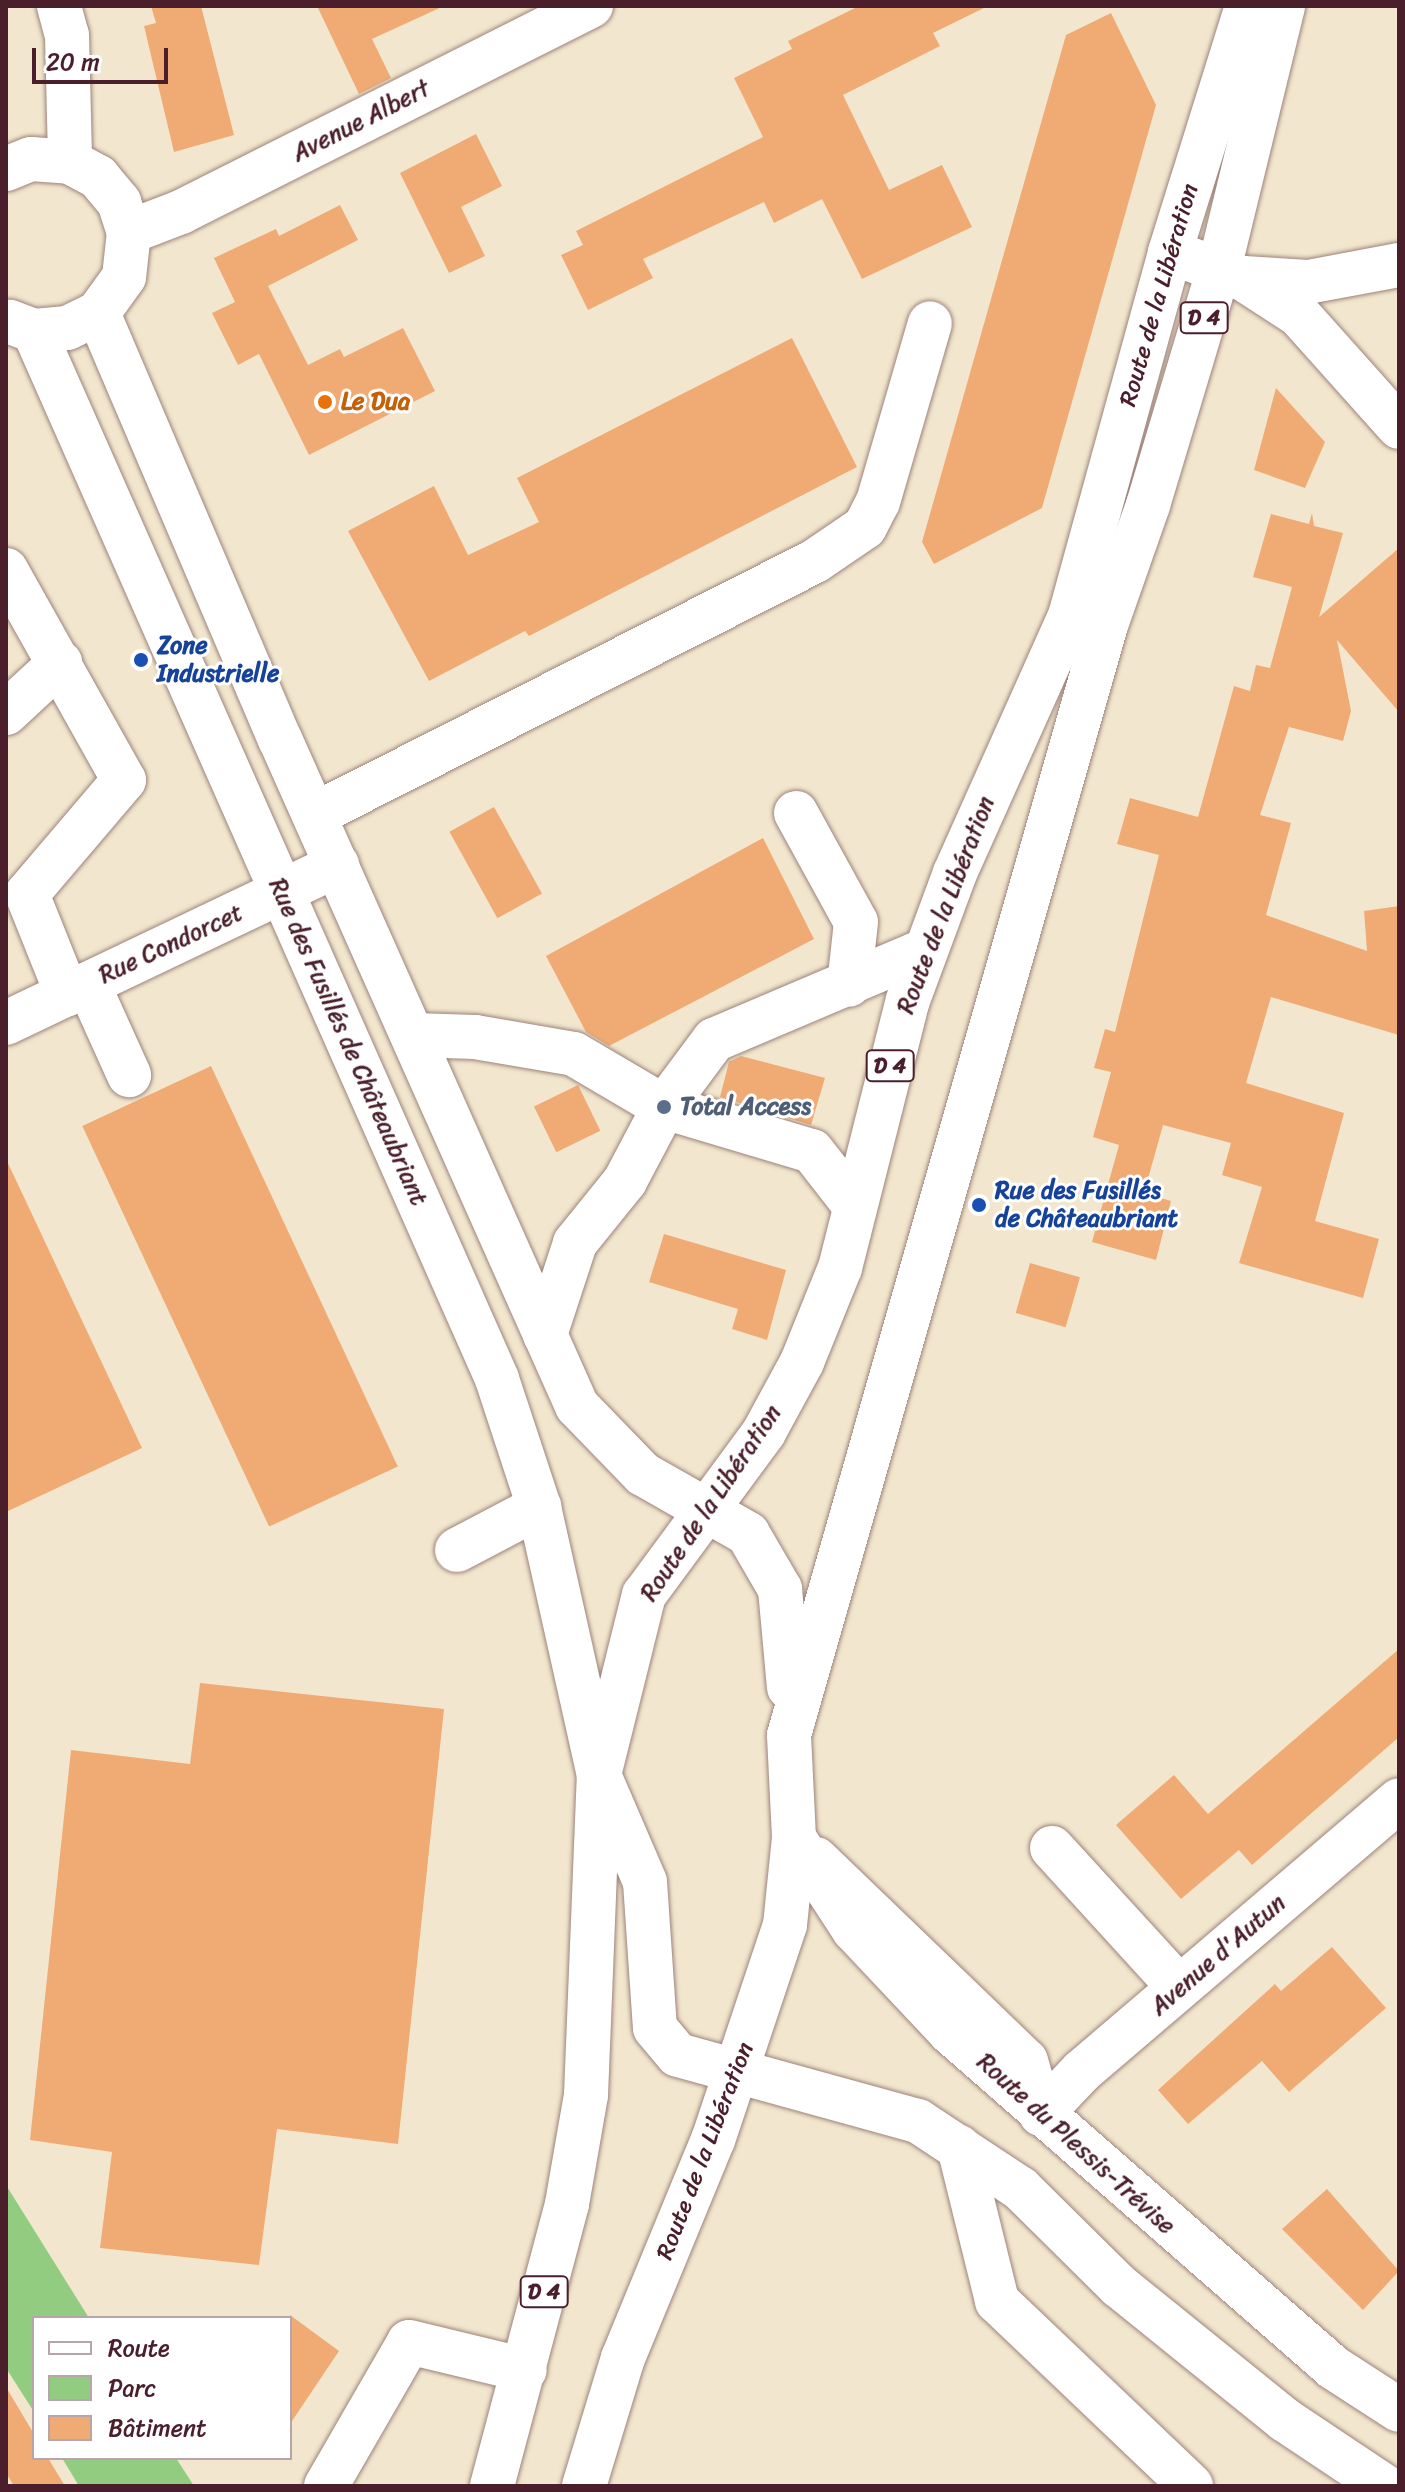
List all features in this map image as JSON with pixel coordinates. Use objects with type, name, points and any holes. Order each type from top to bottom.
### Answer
[{"type":"main road","points":[[59,6],[67,35],[70,162]]},
{"type":"main road","name":"Avenue Albert","points":[[129,232],[181,212],[591,6]]},
{"type":"main road","name":"Route de la Libération","points":[[492,2486],[567,2204],[586,2095],[599,1775],[644,1595],[705,1507],[764,1432],[802,1362],[840,1268],[908,1000],[990,789],[1070,616],[1170,252],[1247,6]]},
{"type":"main road","name":"Route de la Libération","points":[[584,2486],[623,2358],[737,2074],[785,1925],[794,1838],[789,1735],[1092,670],[1230,273],[1283,6]]},
{"type":"main road","points":[[6,169],[31,159],[70,162],[98,177],[119,202],[129,232],[124,277],[98,313],[67,328],[20,326]]},
{"type":"main road","points":[[1170,252],[1230,273],[1299,315],[1399,427]]},
{"type":"main road","points":[[1230,273],[1308,282],[1399,265]]},
{"type":"main road","points":[[98,313],[314,815],[577,1406],[643,1474],[748,1534],[780,1589],[789,1649],[789,1735]]},
{"type":"main road","points":[[314,815],[815,561],[865,527],[878,502],[930,323]]},
{"type":"main road","name":"Rue des Fusillés de Châteaubriant","points":[[20,326],[281,892],[497,1379],[539,1507],[599,1775]]},
{"type":"main road","points":[[9,579],[60,663],[124,780],[16,888],[129,1075]]},
{"type":"main road","points":[[6,713],[60,663]]},
{"type":"main road","points":[[796,813],[856,922],[849,985]]},
{"type":"main road","name":"Rue Condorcet","points":[[6,1023],[337,865]]},
{"type":"main road","points":[[545,1335],[575,1243],[625,1181],[664,1107],[714,1040],[926,950]]},
{"type":"main road","points":[[414,1035],[475,1037],[574,1054],[664,1107],[812,1151],[855,1206]]},
{"type":"main road","points":[[457,1550],[539,1507]]},
{"type":"main road","points":[[599,1775],[645,1882],[655,2028],[678,2055],[737,2074],[854,2099],[918,2121],[1021,2189],[1119,2286],[1285,2420],[1384,2486]]},
{"type":"main road","name":"Avenue d'Autun","points":[[1041,2114],[1179,1987],[1399,1800]]},
{"type":"main road","name":"Route du Plessis-Trévise","points":[[794,1838],[865,1943],[950,2032],[1334,2368],[1399,2410]]},
{"type":"main road","points":[[1052,1848],[1179,1987]]},
{"type":"main road","points":[[959,2147],[997,2301],[1191,2486]]},
{"type":"main road","points":[[326,2486],[409,2342],[525,2370]]},
{"type":"green space","points":[[6,2185],[88,2316],[32,2316],[32,2409],[6,2368]]},
{"type":"green space","points":[[63,2460],[177,2460],[194,2486],[79,2486]]},
{"type":"building","points":[[151,6],[201,6],[234,135],[174,152],[144,26],[156,23]]},
{"type":"building","points":[[317,6],[444,6],[372,39],[391,78],[359,94]]},
{"type":"building","points":[[859,6],[988,6],[933,33],[940,46],[843,95],[889,190],[942,165],[972,227],[862,279],[822,199],[774,223],[764,202],[643,259],[653,278],[588,310],[561,255],[583,245],[576,231],[763,137],[734,78],[792,49],[788,41]]},
{"type":"building","points":[[1111,13],[1156,105],[1042,508],[934,564],[922,542],[1066,35]]},
{"type":"building","points":[[476,134],[502,186],[461,207],[485,256],[449,273],[400,173]]},
{"type":"building","points":[[340,205],[358,240],[268,286],[308,365],[340,349],[344,357],[403,328],[435,391],[309,455],[259,354],[238,365],[212,313],[235,302],[214,258],[276,229],[279,236]]},
{"type":"building","points":[[792,338],[857,467],[529,636],[525,631],[429,681],[348,531],[434,486],[468,555],[539,522],[517,478]]},
{"type":"building","points":[[1276,388],[1325,442],[1305,488],[1254,470]]},
{"type":"building","points":[[1312,513],[1314,526],[1343,533],[1319,617],[1399,548],[1399,712],[1337,640],[1351,711],[1343,741],[1289,727],[1260,815],[1291,823],[1266,915],[1367,951],[1364,911],[1399,906],[1399,1035],[1271,997],[1246,1083],[1344,1113],[1315,1221],[1379,1239],[1363,1298],[1239,1263],[1262,1187],[1222,1175],[1231,1143],[1163,1125],[1144,1193],[1171,1201],[1156,1260],[1092,1242],[1119,1145],[1093,1137],[1111,1072],[1094,1068],[1105,1029],[1115,1032],[1159,855],[1117,844],[1130,798],[1198,817],[1234,686],[1250,691],[1256,665],[1270,668],[1292,587],[1253,577],[1271,514],[1309,524]]},
{"type":"building","points":[[494,807],[542,894],[497,918],[449,832]]},
{"type":"building","points":[[763,838],[814,939],[609,1046],[586,1032],[546,956]]},
{"type":"building","points":[[741,1056],[825,1078],[811,1125],[720,1097],[729,1062]]},
{"type":"building","points":[[211,1066],[398,1467],[269,1527],[82,1126]]},
{"type":"building","points":[[578,1085],[600,1131],[556,1152],[534,1106]]},
{"type":"building","points":[[6,1159],[142,1448],[6,1512]]},
{"type":"building","points":[[664,1234],[786,1270],[767,1340],[732,1329],[738,1309],[649,1282]]},
{"type":"building","points":[[1030,1263],[1080,1277],[1066,1327],[1016,1313]]},
{"type":"building","points":[[1399,1649],[1399,1737],[1252,1865],[1239,1850],[1181,1899],[1116,1825],[1174,1775],[1208,1814]]},
{"type":"building","points":[[200,1683],[444,1709],[398,2144],[277,2129],[259,2265],[100,2248],[112,2152],[30,2140],[71,1750],[190,1764]]},
{"type":"building","points":[[1332,1947],[1386,2008],[1289,2092],[1262,2061],[1188,2124],[1158,2090],[1275,1984],[1281,1991]]},
{"type":"building","points":[[1327,2189],[1399,2271],[1363,2310],[1282,2229]]},
{"type":"building","points":[[292,2316],[339,2351],[292,2421]]},
{"type":"building","points":[[6,2387],[32,2431],[32,2460],[49,2460],[65,2486],[14,2486],[6,2473]]},
{"type":"place","name":"Le Dua","points":[[325,402]]},
{"type":"place","name":"Zone Industrielle","points":[[141,660]]},
{"type":"place","name":"Total Access","points":[[664,1107]]},
{"type":"place","name":"Rue des Fusillés de Châteaubriant","points":[[979,1205]]}]
